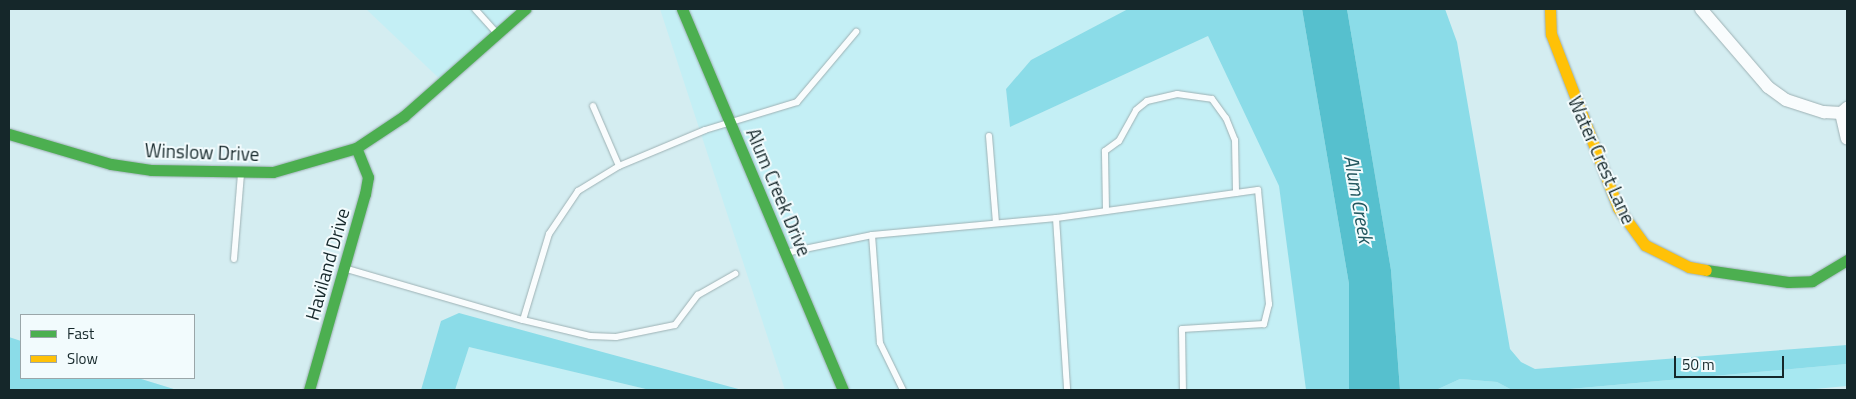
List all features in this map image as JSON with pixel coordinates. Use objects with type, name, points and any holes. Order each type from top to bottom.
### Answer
[{"type":"street","name":"Winslow Drive","points":[[9,134],[111,164],[241,174],[274,172],[356,148],[404,116],[525,9]]},
{"type":"street","name":"Alum Creek Drive","points":[[682,9],[731,121],[843,390]]},
{"type":"street","name":"Water Crest Lane","points":[[1550,9],[1552,34],[1579,112],[1618,208],[1646,245],[1689,267],[1788,282],[1812,281],[1847,260]]},
{"type":"street","points":[[1701,9],[1768,87],[1801,106],[1844,111],[1847,138]]},
{"type":"street","name":"Haviland Drive","points":[[308,390],[345,269],[368,177],[356,148]]},
{"type":"lane","points":[[475,9],[497,33]]},
{"type":"lane","points":[[523,320],[549,234],[565,204],[591,180],[619,166],[731,121],[796,102],[856,32]]},
{"type":"lane","points":[[1106,210],[1105,151],[1119,141],[1136,110],[1147,101],[1177,94],[1212,100],[1226,118],[1235,140],[1236,193]]},
{"type":"lane","points":[[593,106],[619,166]]},
{"type":"lane","points":[[989,136],[996,223]]},
{"type":"lane","points":[[234,259],[241,174]]},
{"type":"lane","points":[[786,253],[872,235],[1056,218],[1258,190],[1269,304],[1264,324],[1182,329],[1183,390]]},
{"type":"lane","points":[[1056,218],[1067,390]]},
{"type":"lane","points":[[872,235],[880,343],[903,390]]},
{"type":"lane","points":[[345,269],[523,320],[590,336],[616,337],[675,324],[698,295],[734,274]]},
{"type":"shaded area","points":[[366,9],[519,9],[444,83]]},
{"type":"shaded area","points":[[660,9],[1128,9],[1031,60],[1006,89],[1010,127],[1208,36],[1279,186],[1306,390],[785,390]]},
{"type":"shaded area","points":[[1128,9],[1302,9],[1349,284],[1349,390],[1306,390],[1279,186],[1208,36],[1010,127],[1006,89],[1031,60]]},
{"type":"shaded area","points":[[1347,9],[1445,9],[1457,42],[1510,349],[1521,362],[1535,369],[1847,345],[1847,364],[1559,390],[1512,390],[1497,382],[1460,379],[1436,390],[1400,390],[1391,270]]},
{"type":"shaded area","points":[[459,313],[742,390],[650,390],[469,347],[455,390],[421,390],[441,321]]},
{"type":"shaded area","points":[[9,337],[20,341],[20,379],[141,379],[177,390],[9,390]]},
{"type":"shaded area","points":[[469,347],[650,390],[455,390]]},
{"type":"shaded area","points":[[1847,364],[1847,386],[1804,390],[1559,390]]},
{"type":"shaded area","points":[[1460,379],[1497,382],[1512,390],[1436,390]]},
{"type":"water","name":"Alum Creek","points":[[1302,9],[1347,9],[1391,270],[1400,390],[1349,390],[1349,284]]},
{"type":"traffic: fast","points":[[9,134],[111,164],[151,170],[273,172],[356,148],[404,116],[525,9]]},
{"type":"traffic: fast","points":[[682,9],[843,390]]},
{"type":"traffic: fast","points":[[309,390],[365,194],[368,177],[356,148]]},
{"type":"traffic: fast","points":[[1706,270],[1788,282],[1812,281],[1847,260]]},
{"type":"traffic: slow","points":[[1550,9],[1551,34],[1618,208],[1645,245],[1689,267],[1706,270]]}]
